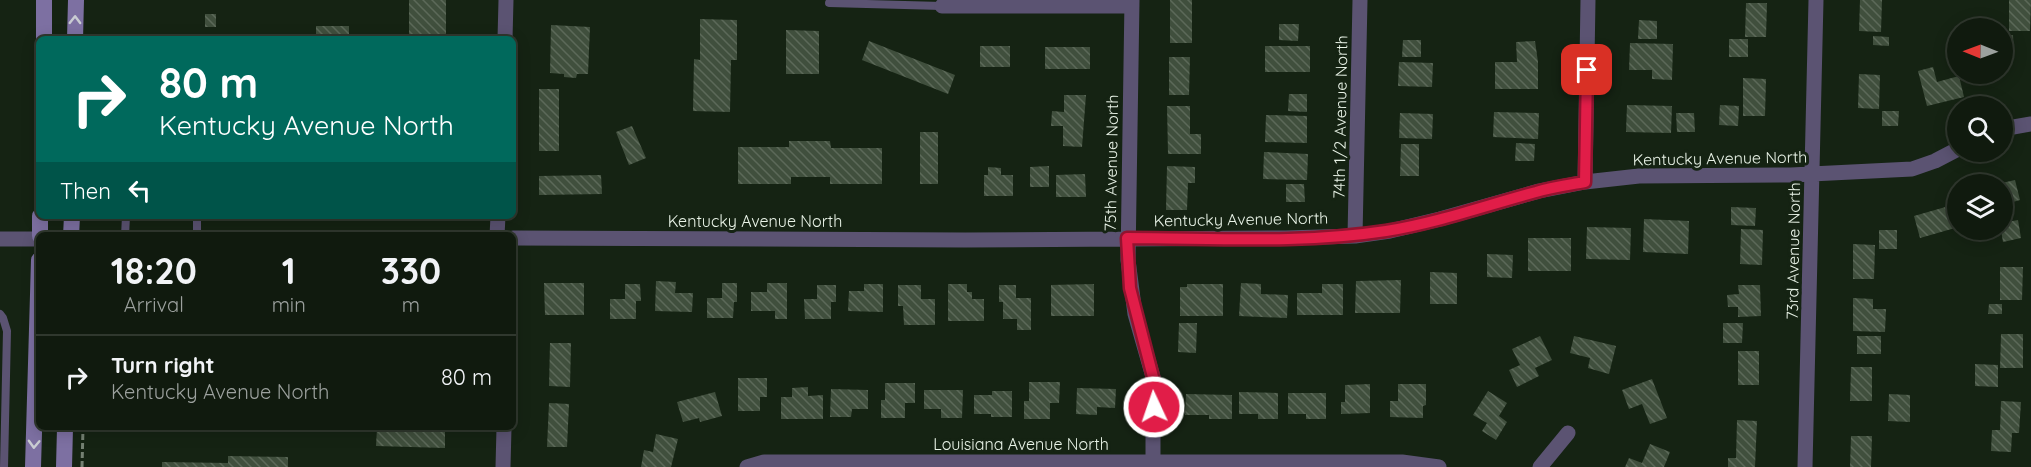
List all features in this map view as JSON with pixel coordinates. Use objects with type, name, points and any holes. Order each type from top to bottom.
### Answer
[{"type":"main road","points":[[44,0],[44,36]]},
{"type":"main road","points":[[75,36],[76,0]]},
{"type":"main road","points":[[33,467],[36,364]]},
{"type":"main road","points":[[64,467],[65,430]]},
{"type":"street","points":[[505,36],[506,0]]},
{"type":"street","name":"74th 1/2 Avenue North","points":[[1355,236],[1360,0]]},
{"type":"street","points":[[1585,182],[1588,0]]},
{"type":"street","name":"73rd Avenue North","points":[[1805,467],[1816,0]]},
{"type":"street","points":[[942,6],[1132,3]]},
{"type":"street","name":"75th Avenue North","points":[[1132,3],[1127,238],[1130,288],[1153,377],[1153,464]]},
{"type":"street","points":[[2013,127],[2031,124]]},
{"type":"street","name":"Kentucky Avenue North","points":[[516,238],[1286,238],[1355,236],[1390,231],[1539,191],[1585,182],[1639,176],[1812,174],[1912,169],[1947,155]]},
{"type":"street","points":[[0,239],[36,237]]},
{"type":"street","points":[[503,467],[504,430]]},
{"type":"street","points":[[1540,467],[1568,433]]},
{"type":"street","name":"Louisiana Avenue North","points":[[747,467],[764,462],[1153,464],[1402,462],[1439,467]]},
{"type":"lane","points":[[829,3],[942,6]]},
{"type":"lane","points":[[0,314],[7,331],[3,402],[4,467]]},
{"type":"path","points":[[82,467],[83,430]]},
{"type":"building","points":[[409,0],[446,0],[446,36],[409,36]]},
{"type":"building","points":[[1170,0],[1192,0],[1192,43],[1170,43]]},
{"type":"building","points":[[1860,0],[1882,0],[1881,32],[1859,31]]},
{"type":"building","points":[[2009,0],[2031,0],[2030,31],[2013,31],[2013,18],[2009,18]]},
{"type":"building","points":[[1746,3],[1767,3],[1766,37],[1745,37]]},
{"type":"building","points":[[205,14],[216,14],[216,27],[205,27]]},
{"type":"building","points":[[700,19],[737,20],[737,60],[731,60],[730,112],[693,111],[694,59],[700,60]]},
{"type":"building","points":[[1639,20],[1657,21],[1657,39],[1638,39]]},
{"type":"building","points":[[1279,24],[1299,24],[1298,41],[1279,40]]},
{"type":"building","points":[[551,25],[590,27],[588,74],[577,74],[576,78],[550,73]]},
{"type":"building","points":[[316,26],[349,26],[349,36],[316,36]]},
{"type":"building","points":[[786,30],[819,31],[819,74],[786,74]]},
{"type":"building","points":[[1873,36],[1889,37],[1889,46],[1873,45]]},
{"type":"building","points":[[1729,39],[1748,39],[1748,57],[1729,57]]},
{"type":"building","points":[[1403,40],[1421,40],[1421,57],[1402,57]]},
{"type":"building","points":[[869,41],[955,75],[948,94],[862,60]]},
{"type":"building","points":[[1535,41],[1538,89],[1495,89],[1495,62],[1517,62],[1516,42]]},
{"type":"building","points":[[1630,43],[1673,44],[1672,80],[1652,79],[1652,70],[1629,70]]},
{"type":"building","points":[[980,46],[1010,46],[1010,67],[980,67]]},
{"type":"building","points":[[1265,46],[1310,46],[1310,72],[1265,72]]},
{"type":"building","points":[[1045,47],[1090,47],[1090,69],[1045,69]]},
{"type":"building","points":[[1169,57],[1190,57],[1189,95],[1169,95]]},
{"type":"building","points":[[1399,62],[1433,63],[1432,87],[1398,86]]},
{"type":"building","points":[[1933,67],[1937,82],[1947,79],[1947,84],[1961,84],[1964,96],[1947,96],[1947,101],[1927,106],[1918,71]]},
{"type":"building","points":[[1859,74],[1880,75],[1879,109],[1858,108]]},
{"type":"building","points":[[1743,78],[1766,79],[1765,116],[1743,116]]},
{"type":"building","points":[[539,89],[559,89],[559,151],[539,151]]},
{"type":"building","points":[[1289,94],[1307,94],[1307,112],[1288,111]]},
{"type":"building","points":[[1064,95],[1086,95],[1082,147],[1063,146],[1063,126],[1051,126],[1052,111],[1064,112]]},
{"type":"building","points":[[1627,105],[1672,106],[1671,133],[1626,132]]},
{"type":"building","points":[[1720,105],[1739,106],[1738,126],[1719,125]]},
{"type":"building","points":[[1167,106],[1190,106],[1190,134],[1201,134],[1201,154],[1168,154]]},
{"type":"building","points":[[1882,111],[1899,111],[1898,126],[1882,126]]},
{"type":"building","points":[[1494,112],[1539,113],[1538,139],[1493,137]]},
{"type":"building","points":[[1400,113],[1433,114],[1432,139],[1399,138]]},
{"type":"building","points":[[1676,113],[1694,113],[1695,132],[1677,132]]},
{"type":"building","points":[[1266,115],[1307,116],[1307,143],[1265,142]]},
{"type":"building","points":[[632,126],[646,158],[629,165],[616,132]]},
{"type":"building","points":[[920,132],[938,132],[938,184],[920,184]]},
{"type":"building","points":[[789,141],[830,141],[831,148],[882,148],[882,184],[830,184],[830,177],[791,177],[791,184],[738,184],[738,147],[789,147]]},
{"type":"building","points":[[1516,143],[1535,144],[1534,161],[1515,161]]},
{"type":"building","points":[[1401,144],[1419,144],[1419,176],[1400,176]]},
{"type":"building","points":[[1264,152],[1308,154],[1307,180],[1263,179]]},
{"type":"building","points":[[1049,166],[1049,187],[1030,187],[1030,167]]},
{"type":"building","points":[[1167,166],[1195,167],[1195,183],[1188,183],[1187,210],[1166,210]]},
{"type":"building","points":[[988,167],[1001,168],[1001,175],[1013,175],[1013,196],[984,196],[984,175],[988,175]]},
{"type":"building","points":[[1085,174],[1086,197],[1056,197],[1056,175]]},
{"type":"building","points":[[601,175],[602,194],[539,195],[539,176]]},
{"type":"building","points":[[2013,180],[2015,180],[2020,200],[2013,202]]},
{"type":"building","points":[[1286,184],[1304,184],[1305,202],[1286,202]]},
{"type":"building","points":[[1731,207],[1756,208],[1755,226],[1731,225]]},
{"type":"building","points":[[1947,207],[1947,230],[1920,238],[1914,216]]},
{"type":"building","points":[[1644,219],[1689,221],[1688,254],[1643,252]]},
{"type":"building","points":[[2018,220],[2021,238],[2013,240],[2013,221]]},
{"type":"building","points":[[1587,227],[1631,228],[1630,260],[1586,259]]},
{"type":"building","points":[[1741,229],[1763,230],[1762,265],[1740,264]]},
{"type":"building","points":[[1879,230],[1897,230],[1897,249],[1879,249]]},
{"type":"building","points":[[1528,238],[1571,238],[1571,271],[1528,271]]},
{"type":"building","points":[[1853,244],[1875,245],[1874,279],[1853,279]]},
{"type":"building","points":[[1487,254],[1513,255],[1512,278],[1487,277]]},
{"type":"building","points":[[2000,267],[2023,267],[2022,300],[2000,300]]},
{"type":"building","points":[[1430,272],[1457,273],[1457,304],[1430,304]]},
{"type":"building","points":[[1401,280],[1400,313],[1355,313],[1356,281]]},
{"type":"building","points":[[656,281],[676,282],[675,293],[693,293],[692,312],[655,311]]},
{"type":"building","points":[[544,283],[584,283],[584,315],[545,315]]},
{"type":"building","points":[[722,283],[737,283],[737,302],[734,302],[733,318],[707,318],[707,298],[722,298]]},
{"type":"building","points":[[767,283],[787,283],[787,319],[775,319],[775,311],[751,311],[751,292],[767,292]]},
{"type":"building","points":[[1241,283],[1261,284],[1261,294],[1288,295],[1287,318],[1239,316]]},
{"type":"building","points":[[625,284],[640,284],[641,301],[636,301],[636,319],[610,319],[610,299],[625,299]]},
{"type":"building","points":[[864,284],[883,284],[883,312],[848,311],[849,291],[864,291]]},
{"type":"building","points":[[948,284],[967,284],[967,292],[972,292],[972,299],[984,299],[984,321],[948,321]]},
{"type":"building","points":[[1094,284],[1094,316],[1051,316],[1051,285]]},
{"type":"building","points":[[1187,284],[1223,284],[1223,316],[1180,316],[1180,287],[1187,287]]},
{"type":"building","points":[[1322,284],[1343,284],[1343,315],[1297,315],[1297,293],[1322,293]]},
{"type":"building","points":[[817,285],[836,285],[836,302],[831,302],[831,319],[805,319],[804,299],[817,299]]},
{"type":"building","points":[[898,285],[921,285],[921,299],[935,299],[935,325],[904,325],[903,306],[898,306]]},
{"type":"building","points":[[999,285],[1016,285],[1016,298],[1031,298],[1031,330],[1017,330],[1017,319],[1003,319],[1003,302],[999,302]]},
{"type":"building","points":[[1738,285],[1760,285],[1761,316],[1738,317],[1738,307],[1728,307],[1727,295],[1739,294]]},
{"type":"building","points":[[1853,298],[1873,299],[1873,309],[1886,309],[1885,332],[1853,331]]},
{"type":"building","points":[[1989,304],[2002,304],[2002,314],[1988,314]]},
{"type":"building","points":[[1179,323],[1197,323],[1196,353],[1178,352]]},
{"type":"building","points":[[1723,323],[1743,323],[1742,343],[1723,343]]},
{"type":"building","points":[[2001,334],[2023,334],[2023,368],[2000,368]]},
{"type":"building","points":[[1540,336],[1552,360],[1535,368],[1539,376],[1517,387],[1509,370],[1520,365],[1512,349]]},
{"type":"building","points":[[1574,336],[1616,346],[1609,374],[1588,368],[1590,358],[1570,353]]},
{"type":"building","points":[[1857,336],[1881,336],[1881,354],[1857,354]]},
{"type":"building","points":[[550,343],[571,343],[570,387],[549,386]]},
{"type":"building","points":[[1738,351],[1759,351],[1759,385],[1738,385]]},
{"type":"building","points":[[1975,364],[1998,365],[1998,387],[1975,386]]},
{"type":"building","points":[[1851,367],[1872,367],[1872,401],[1850,401]]},
{"type":"building","points":[[738,378],[767,378],[767,397],[760,397],[760,411],[738,411]]},
{"type":"building","points":[[1652,379],[1667,418],[1650,424],[1642,404],[1629,409],[1622,390]]},
{"type":"building","points":[[1029,382],[1060,382],[1059,403],[1050,403],[1050,419],[1024,419],[1024,401],[1029,401]]},
{"type":"building","points":[[885,383],[915,383],[915,403],[905,403],[905,418],[881,418],[881,400],[885,400]]},
{"type":"building","points":[[1370,384],[1370,413],[1341,414],[1341,402],[1345,402],[1345,385]]},
{"type":"building","points":[[1398,384],[1426,384],[1426,405],[1423,406],[1423,418],[1390,417],[1390,401],[1398,401]]},
{"type":"building","points":[[808,387],[808,396],[823,395],[823,419],[781,419],[781,397],[792,397],[792,388]]},
{"type":"building","points":[[1077,388],[1116,389],[1115,408],[1097,407],[1097,415],[1076,414]]},
{"type":"building","points":[[831,389],[868,390],[868,409],[852,409],[851,417],[830,417]]},
{"type":"building","points":[[924,390],[963,390],[962,418],[941,418],[941,409],[924,409]]},
{"type":"building","points":[[992,391],[1012,391],[1012,417],[974,414],[974,395],[992,395]]},
{"type":"building","points":[[1488,391],[1507,403],[1499,416],[1507,422],[1496,440],[1482,431],[1487,423],[1473,415]]},
{"type":"building","points":[[715,392],[722,416],[700,422],[699,418],[683,422],[677,402]]},
{"type":"building","points":[[1239,392],[1278,393],[1278,419],[1258,419],[1258,414],[1239,414]]},
{"type":"building","points":[[1288,393],[1326,393],[1326,419],[1306,419],[1306,414],[1288,414]]},
{"type":"building","points":[[1186,394],[1232,395],[1232,419],[1209,419],[1209,415],[1185,415]]},
{"type":"building","points":[[1889,394],[1910,395],[1910,422],[1888,421]]},
{"type":"building","points":[[2001,401],[2021,402],[2019,433],[2012,433],[2011,452],[1991,451],[1992,430],[2000,430]]},
{"type":"building","points":[[549,403],[569,404],[567,447],[547,447]]},
{"type":"building","points":[[1737,420],[1757,421],[1755,467],[1728,467],[1728,458],[1736,458]]},
{"type":"building","points":[[377,430],[445,430],[445,448],[376,446]]},
{"type":"building","points":[[656,434],[678,439],[671,467],[641,467],[644,450],[653,452]]},
{"type":"building","points":[[1851,436],[1872,436],[1871,467],[1850,467]]},
{"type":"building","points":[[1650,444],[1670,452],[1664,467],[1625,467],[1629,458],[1642,463]]},
{"type":"building","points":[[228,456],[288,457],[288,467],[162,467],[162,462],[228,463]]},
{"type":"route","points":[[1154,407],[1153,377],[1130,288],[1127,238],[1355,236],[1390,231],[1539,191],[1585,182],[1587,70]]}]
